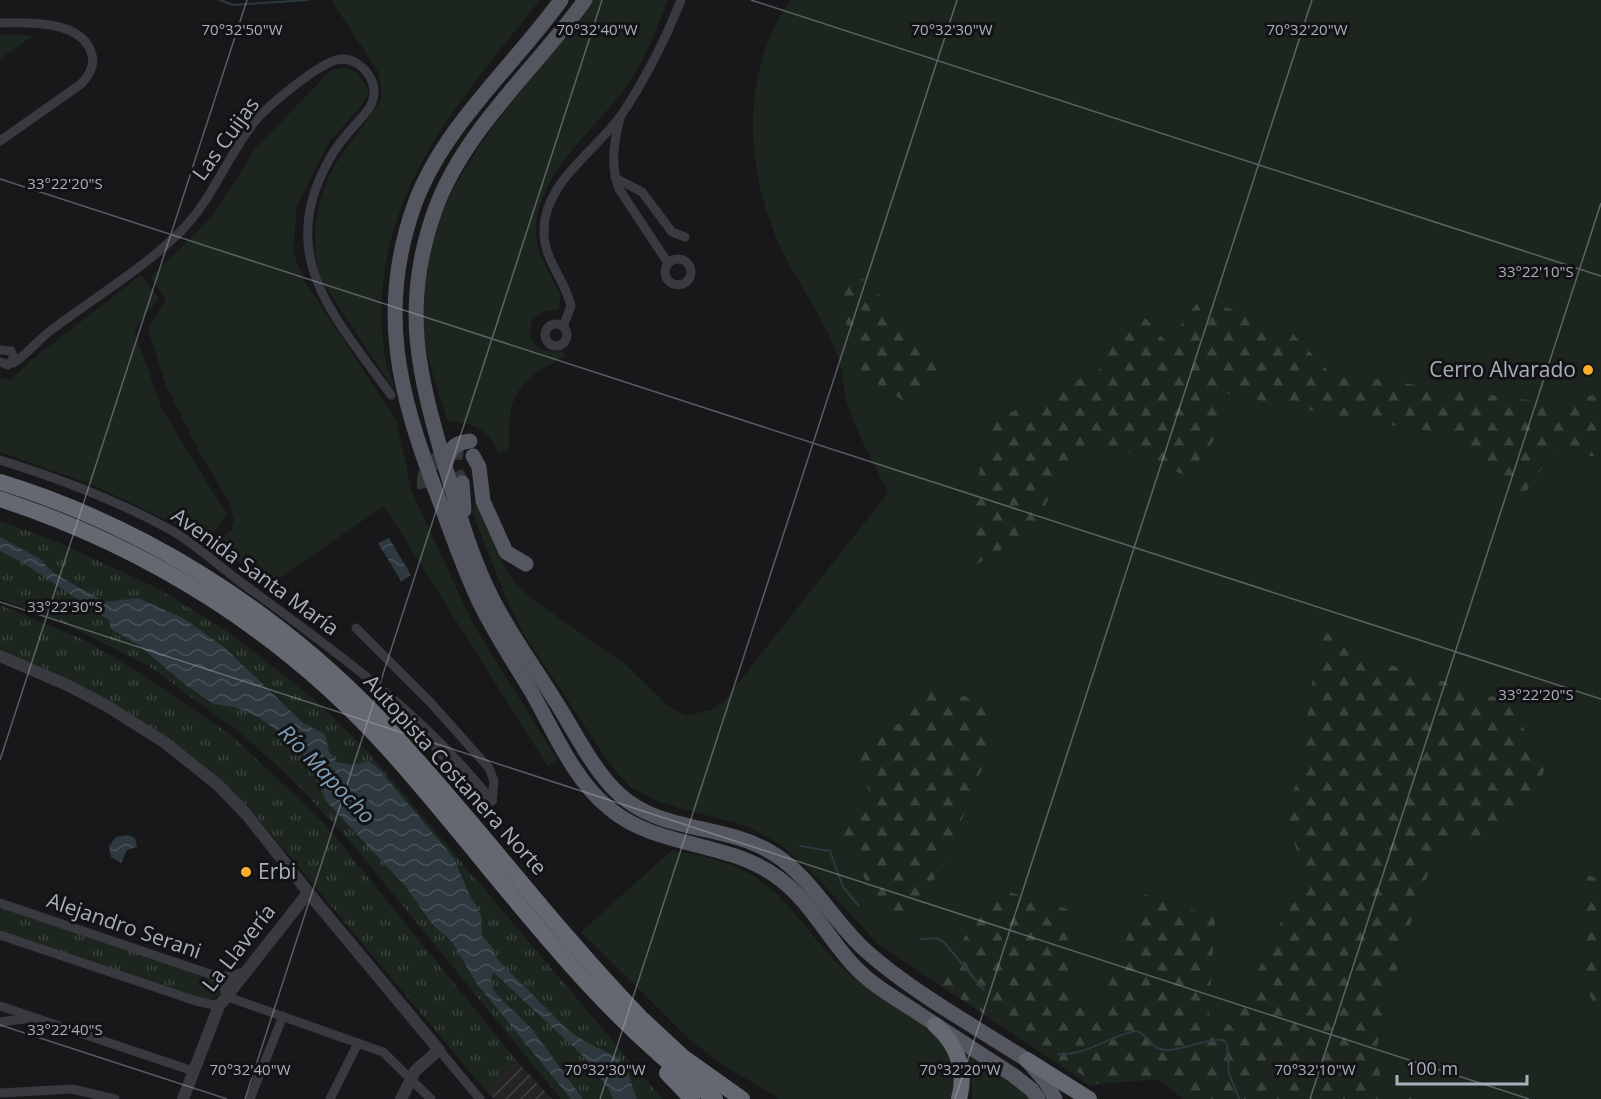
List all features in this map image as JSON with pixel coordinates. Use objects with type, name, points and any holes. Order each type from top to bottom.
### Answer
[{"type":"highway","name":"Autopista Costanera Norte","points":[[0,482],[92,516],[175,557],[240,600],[321,664],[394,735],[626,1002],[677,1051],[742,1099]]},
{"type":"highway","name":"Autopista Costanera Norte","points":[[0,499],[75,526],[154,563],[215,601],[298,664],[350,709],[393,753],[546,935],[628,1027],[674,1068],[715,1099]]},
{"type":"highway","points":[[935,1025],[952,1044],[959,1059],[962,1082],[959,1099]]},
{"type":"highway","points":[[628,1027],[692,1099]]},
{"type":"highway","points":[[1027,1060],[1089,1099]]},
{"type":"highway","points":[[1043,1070],[1076,1099]]},
{"type":"main road","points":[[561,0],[465,118],[440,153],[416,202],[405,237],[394,313],[398,368],[413,426],[457,529],[501,614],[599,770],[619,794],[646,813],[672,822],[747,839],[775,854],[800,874],[853,938],[875,959],[1027,1060],[1046,1082],[1055,1099]]},
{"type":"main road","points":[[585,0],[476,135],[455,167],[435,208],[421,258],[415,309],[417,357],[445,466],[457,529],[485,613],[575,768],[598,798],[623,819],[645,830],[734,855],[756,863],[777,876],[799,896],[854,967],[879,988],[1013,1074],[1032,1090],[1038,1099]]},
{"type":"main road","points":[[435,430],[446,436],[470,441],[451,447],[445,466]]},
{"type":"main road","points":[[473,456],[480,466],[483,501],[506,552],[512,558],[526,564]]},
{"type":"main road","points":[[457,529],[465,499],[462,483]]},
{"type":"main road","points":[[425,488],[457,529]]},
{"type":"street","points":[[563,327],[571,306],[546,254],[544,234],[547,210],[569,173],[620,116],[654,62],[681,0]]},
{"type":"street","points":[[0,23],[34,23],[70,31],[88,45],[93,62],[88,76],[81,84],[0,141]]},
{"type":"street","name":"Las Cuijas","points":[[13,363],[36,342],[182,231],[250,128],[272,104],[328,64],[346,60],[357,64],[368,74],[374,96],[367,111],[333,153],[318,183],[308,218],[307,250],[314,277],[330,308],[391,395]]},
{"type":"street","points":[[620,116],[613,152],[615,178],[619,189],[668,263]]},
{"type":"street","points":[[615,178],[642,192],[672,232],[685,237]]},
{"type":"street","name":"Las Cuijas","points":[[3,351],[36,342]]},
{"type":"street","points":[[0,363],[5,366],[13,363],[14,355],[3,351]]},
{"type":"street","name":"Avenida Santa María","points":[[0,460],[86,490],[171,531],[209,556],[379,689],[481,799],[492,801],[494,781],[489,768],[431,703],[356,628]]},
{"type":"street","points":[[0,656],[86,694],[184,757],[232,798],[480,1099]]},
{"type":"street","name":"La Llavería","points":[[186,1098],[193,1071],[223,999],[308,892]]},
{"type":"street","name":"Alejandro Serani","points":[[0,903],[216,976],[224,984],[223,999]]},
{"type":"street","points":[[0,935],[196,1001],[223,999],[283,1016],[358,1043],[388,1056],[430,1099]]},
{"type":"street","points":[[216,976],[229,978],[242,974]]},
{"type":"street","points":[[0,1006],[193,1071]]},
{"type":"street","points":[[250,1099],[283,1016]]},
{"type":"street","points":[[0,1022],[34,1017]]},
{"type":"street","points":[[330,1099],[358,1043]]},
{"type":"street","points":[[401,1099],[411,1077],[439,1050]]},
{"type":"street","points":[[0,1093],[17,1095],[60,1088],[115,1099]]},
{"type":"shaded area","points":[[516,1060],[552,1099],[495,1099],[486,1091]]},
{"type":"green space","points":[[331,0],[540,0],[486,67],[437,136],[416,173],[400,212],[388,252],[382,296],[382,330],[386,364],[394,390],[322,281],[315,250],[317,218],[325,186],[340,157],[373,113],[382,97],[379,73]]},
{"type":"green space","points":[[592,0],[668,0],[646,53],[629,83],[557,170],[546,190],[539,210],[536,232],[541,257],[560,295],[559,310],[545,311],[533,319],[531,334],[532,340],[541,349],[554,352],[562,350],[566,356],[536,373],[518,391],[510,415],[509,450],[498,454],[486,433],[472,425],[448,422],[427,350],[423,325],[424,278],[434,233],[453,190],[477,150]]},
{"type":"green space","points":[[791,0],[1601,0],[1601,1099],[1183,1099],[1157,1079],[1089,1085],[878,944],[809,869],[781,845],[749,827],[659,802],[630,787],[610,764],[523,633],[509,605],[472,512],[475,503],[503,564],[514,582],[528,596],[626,665],[667,705],[685,716],[711,710],[724,701],[888,493],[852,417],[846,400],[840,363],[833,343],[781,248],[760,187],[753,122],[755,90],[762,58],[774,28]]},
{"type":"green space","points":[[0,34],[33,36],[0,59]]},
{"type":"green space","points":[[346,68],[357,72],[369,92],[363,104],[329,142],[297,206],[293,252],[304,280],[396,420],[412,492],[473,624],[557,759],[548,767],[384,506],[272,583],[215,547],[221,538],[231,531],[234,521],[229,501],[203,459],[166,385],[148,329],[166,300],[151,277],[212,217],[255,149],[332,69]]},
{"type":"green space","points":[[852,269],[884,299],[952,373],[935,390],[902,400],[858,371],[841,301]]},
{"type":"green space","points":[[141,275],[159,298],[134,330],[162,409],[227,515],[208,540],[91,484],[0,452],[0,377],[11,380],[30,361]]},
{"type":"green space","points":[[1201,298],[1291,332],[1330,373],[1549,403],[1595,395],[1601,398],[1601,457],[1553,452],[1523,496],[1475,466],[1445,433],[1369,422],[1223,393],[1214,440],[1187,476],[1107,444],[1052,487],[1038,528],[968,569],[980,467],[995,420],[1099,370],[1115,329],[1142,314],[1167,343]]},
{"type":"green space","points":[[0,521],[53,540],[159,589],[230,633],[313,698],[369,753],[662,1099],[561,1099],[349,840],[290,777],[243,735],[149,666],[59,621],[0,599]]},
{"type":"green space","points":[[0,605],[80,638],[139,672],[232,736],[323,822],[516,1060],[486,1091],[251,810],[195,760],[134,716],[69,680],[0,650]]},
{"type":"green space","points":[[1320,630],[1396,667],[1514,703],[1527,737],[1547,760],[1533,804],[1490,835],[1448,837],[1422,886],[1380,1024],[1376,1058],[1385,1096],[1430,1097],[1429,1099],[1194,1099],[1157,1079],[1097,1084],[939,985],[992,887],[1067,909],[1069,999],[1097,1014],[1144,894],[1215,917],[1209,1015],[1232,1026],[1305,871],[1284,817],[1298,779]]},
{"type":"green space","points":[[935,687],[999,707],[981,771],[943,867],[896,929],[832,826],[869,791],[856,744],[899,724]]},
{"type":"green space","points":[[672,850],[715,859],[735,866],[769,887],[851,975],[919,1022],[943,1044],[955,1062],[955,1099],[780,1099],[720,1063],[688,1038],[581,932]]},
{"type":"green space","points":[[1582,874],[1601,879],[1601,1020],[1584,982]]},
{"type":"green space","points":[[0,906],[219,981],[224,988],[221,994],[211,999],[182,994],[0,933]]},
{"type":"green space","points":[[963,1048],[1020,1087],[1031,1099],[972,1099],[972,1078]]},
{"type":"water","name":"Río Mapocho","points":[[0,537],[40,559],[54,573],[105,602],[138,598],[183,618],[224,647],[303,723],[325,734],[329,752],[336,762],[353,765],[369,761],[376,766],[454,858],[468,892],[481,915],[482,936],[492,947],[497,959],[568,1030],[589,1044],[617,1057],[627,1071],[637,1099],[613,1099],[608,1088],[583,1056],[493,972],[491,981],[495,993],[532,1029],[583,1099],[571,1099],[477,984],[452,942],[432,924],[406,887],[326,801],[307,759],[279,732],[260,718],[234,707],[214,704],[183,683],[141,647],[110,628],[110,621],[22,562],[0,551]]},
{"type":"water","points":[[389,538],[411,575],[401,581],[378,543]]},
{"type":"water","points":[[128,835],[135,838],[137,847],[127,850],[121,863],[111,857],[109,846],[116,837]]},
{"type":"waterway","points":[[220,0],[233,5],[308,0]]},
{"type":"waterway","points":[[800,846],[830,851],[843,887],[859,906]]},
{"type":"waterway","points":[[921,939],[936,938],[943,941],[984,990]]},
{"type":"waterway","points":[[1058,1054],[1078,1052],[1136,1031],[1144,1035],[1156,1047],[1166,1050],[1223,1040],[1227,1044],[1229,1073],[1239,1099]]},
{"type":"tunnel","points":[[425,488],[424,479],[427,470],[439,458],[456,452],[473,456]]},
{"type":"tunnel","points":[[437,461],[452,466],[462,483]]},
{"type":"place","name":"Cerro Alvarado","points":[[1588,370]]},
{"type":"place","name":"Erbi","points":[[246,872]]}]
